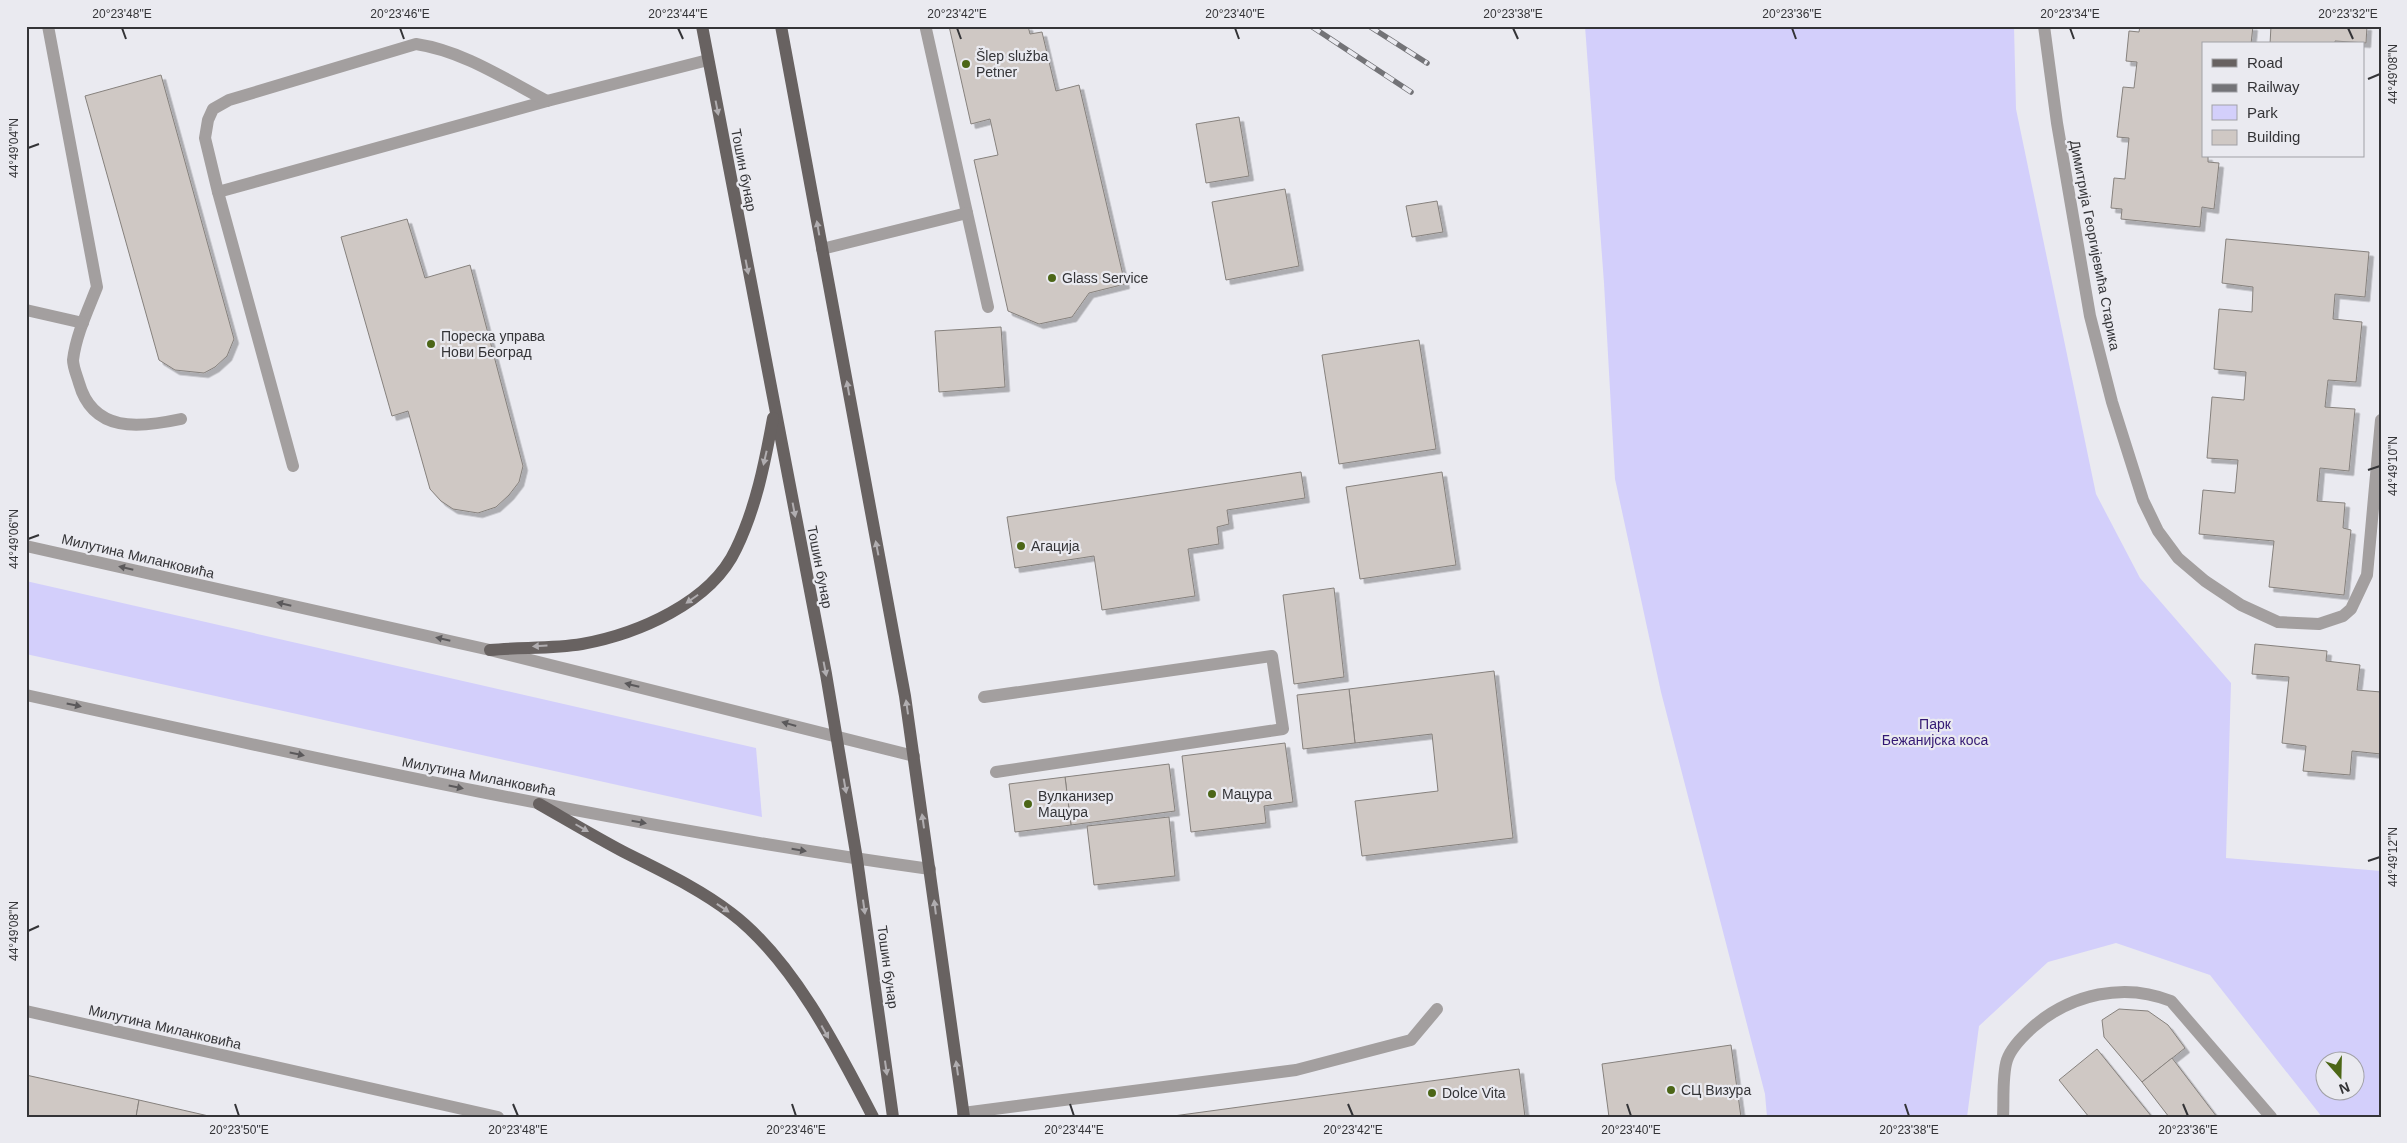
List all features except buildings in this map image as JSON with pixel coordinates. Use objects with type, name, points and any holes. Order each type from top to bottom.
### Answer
[{"type":"main road","name":"Тошин бунар","points":[[702,26],[836,738],[857,859],[892,1117]]},
{"type":"main road","points":[[781,26],[906,696],[963,1115]]},
{"type":"main road","points":[[490,650],[581,644],[619,634],[670,614],[700,594],[736,551],[755,501],[774,410]]},
{"type":"main road","points":[[539,804],[620,850],[690,885],[732,914],[774,954],[792,978],[811,1006],[873,1117]]},
{"type":"street","points":[[48,26],[97,287],[83,323],[73,362],[82,396],[99,416],[123,425],[154,425],[181,419]]},
{"type":"street","name":"Димитрија Георгијевића Старика","points":[[2044,26],[2057,123],[2090,316],[2112,402],[2143,500],[2158,531],[2178,558],[2205,581],[2241,605],[2278,622],[2319,624],[2343,616],[2351,609],[2367,575],[2370,560],[2381,420]]},
{"type":"street","points":[[926,29],[988,307]]},
{"type":"street","points":[[294,466],[218,192],[205,138],[208,120],[213,109],[220,104],[416,44],[437,47],[456,54],[547,101]]},
{"type":"street","points":[[218,192],[547,101],[708,60]]},
{"type":"street","points":[[822,248],[967,213]]},
{"type":"street","points":[[26,310],[83,323]]},
{"type":"street","name":"Милутина Миланковића","points":[[26,546],[490,650],[914,756]]},
{"type":"street","points":[[984,697],[1272,656],[1283,729],[996,772]]},
{"type":"street","name":"Милутина Миланковића","points":[[26,695],[539,804],[857,859],[930,869]]},
{"type":"street","points":[[2003,1117],[2007,1059],[2023,1036],[2067,1003],[2098,994],[2122,992],[2152,993],[2171,1001],[2270,1117]]},
{"type":"street","points":[[963,1115],[1296,1070],[1411,1040],[1437,1009]]},
{"type":"street","name":"Милутина Миланковића","points":[[26,1011],[443,1112],[498,1117]]},
{"type":"green space","name":"Парк Бежанијска коса","points":[[1585,26],[2014,26],[2016,109],[2096,494],[2140,578],[2231,683],[2226,858],[2381,871],[2381,1117],[2322,1117],[2210,975],[2116,943],[2048,962],[1979,1026],[1967,1117],[1767,1117],[1765,1094],[1661,692],[1615,479],[1604,283]]},
{"type":"green space","points":[[26,581],[756,748],[762,817],[26,654]]},
{"type":"railway","points":[[1311,26],[1411,92]]},
{"type":"railway","points":[[1369,26],[1427,63]]},
{"type":"place","name":"Šlep služba Petner","points":[[966,64]]},
{"type":"place","name":"Glass Service","points":[[1052,278]]},
{"type":"place","name":"Пореска управа Нови Београд","points":[[431,344]]},
{"type":"place","name":"Агација","points":[[1021,546]]},
{"type":"place","name":"Мацура","points":[[1212,794]]},
{"type":"place","name":"Вулканизер Мацура","points":[[1028,804]]},
{"type":"place","name":"СЦ Визура","points":[[1671,1090]]},
{"type":"place","name":"Dolce Vita","points":[[1432,1093]]}]
